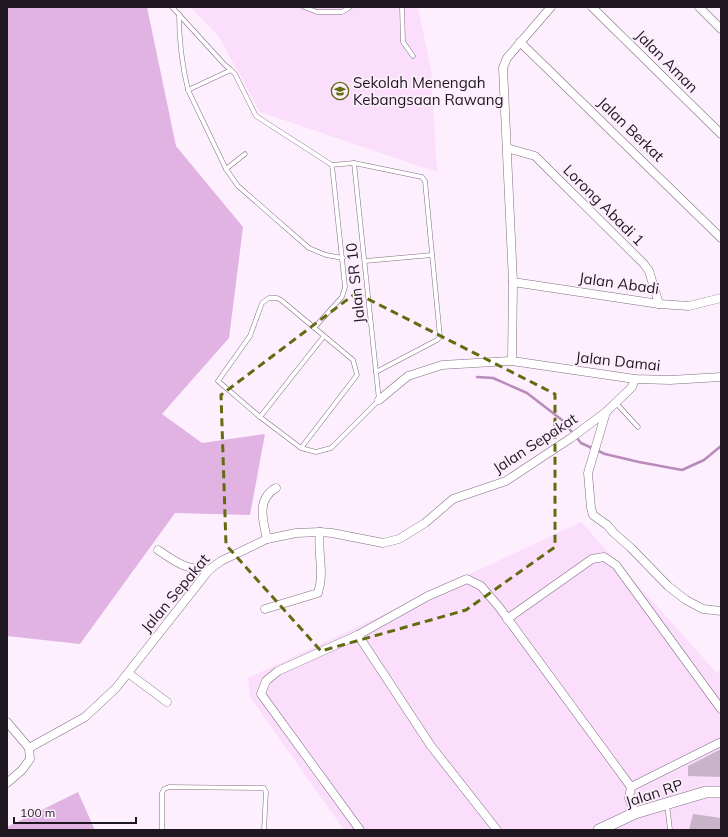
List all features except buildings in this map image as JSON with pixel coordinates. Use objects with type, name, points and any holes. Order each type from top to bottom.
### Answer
[{"type":"street","points":[[512,361],[513,282],[503,68],[507,58],[552,7]]},
{"type":"street","name":"Jalan Aman","points":[[592,7],[721,134]]},
{"type":"street","points":[[699,7],[721,28]]},
{"type":"street","name":"Jalan Berkat","points":[[520,42],[721,238]]},
{"type":"street","name":"Lorong Abadi 1","points":[[507,148],[535,156],[644,264],[649,271],[659,304]]},
{"type":"street","name":"Jalan Abadi","points":[[513,282],[659,304],[688,306],[721,298]]},
{"type":"street","name":"Jalan Damai","points":[[379,400],[408,376],[442,365],[512,361],[635,379],[670,380],[721,377]]},
{"type":"street","name":"Jalan Sepakat","points":[[29,748],[85,717],[116,688],[209,570],[221,561],[268,539],[296,532],[320,532],[383,543],[399,539],[425,523],[453,499],[506,481],[571,438],[606,412],[632,387],[635,379]]},
{"type":"street","points":[[606,412],[588,473],[590,508],[593,515],[607,525],[663,581],[686,600],[703,609],[721,611]]},
{"type":"street","points":[[268,539],[263,520],[264,501],[268,492],[276,488]]},
{"type":"street","points":[[265,609],[318,593],[322,583],[319,541],[320,532]]},
{"type":"street","points":[[158,550],[179,564],[187,567],[209,570]]},
{"type":"street","points":[[507,619],[592,559],[604,557],[616,565],[721,709]]},
{"type":"street","points":[[360,830],[261,694],[266,681],[278,671],[358,635],[428,596],[467,579],[481,586],[499,607],[631,787],[629,798],[635,813]]},
{"type":"street","points":[[358,635],[431,746],[496,830]]},
{"type":"street","points":[[128,673],[167,702]]},
{"type":"street","points":[[7,722],[29,748],[30,759],[22,770],[7,783]]},
{"type":"street","points":[[631,787],[721,742]]},
{"type":"street","name":"Jalan RP","points":[[599,830],[635,813],[667,803],[706,792],[721,792]]},
{"type":"lane","points":[[172,7],[235,74],[256,116],[332,165],[354,163],[424,178],[440,337],[376,372]]},
{"type":"lane","points":[[304,7],[317,12],[342,12],[350,7]]},
{"type":"lane","points":[[402,7],[402,42],[412,56]]},
{"type":"lane","points":[[179,14],[179,43],[188,90],[226,169],[238,186],[309,248],[326,256],[343,258]]},
{"type":"lane","points":[[188,90],[231,70]]},
{"type":"lane","points":[[226,169],[245,154]]},
{"type":"lane","name":"Jalan SR 10","points":[[354,163],[379,400]]},
{"type":"lane","points":[[314,328],[342,297],[345,287],[332,165]]},
{"type":"lane","points":[[365,261],[432,255]]},
{"type":"lane","points":[[301,448],[357,375],[353,360],[277,298],[269,298],[262,303],[251,335],[218,381],[260,418],[301,448],[316,452],[331,448],[379,400]]},
{"type":"lane","points":[[260,418],[324,336]]},
{"type":"lane","points":[[616,402],[638,427]]},
{"type":"lane","points":[[162,830],[162,793],[164,788],[169,787],[264,788],[266,792],[264,830]]},
{"type":"lane","points":[[667,803],[670,830]]},
{"type":"highlighted area","points":[[356,293],[555,394],[555,547],[466,610],[321,651],[226,545],[221,395]]},
{"type":"shaded area","points":[[7,7],[147,7],[176,146],[243,227],[229,338],[162,414],[202,443],[265,434],[250,515],[175,513],[80,644],[7,636]]},
{"type":"shaded area","name":"Sekolah Menengah Kebangsaan Rawang","points":[[190,7],[418,7],[431,70],[437,172],[260,112],[219,37]]},
{"type":"shaded area","points":[[581,522],[717,673],[721,670],[721,830],[344,830],[250,697],[248,678]]},
{"type":"shaded area","points":[[78,792],[94,828],[93,830],[7,830],[7,827]]},
{"type":"waterway","points":[[477,377],[493,378],[527,393],[562,420],[581,443],[605,454],[682,470],[704,460],[721,446]]},
{"type":"place","name":"Sekolah Menengah Kebangsaan Rawang","points":[[340,91]]}]
